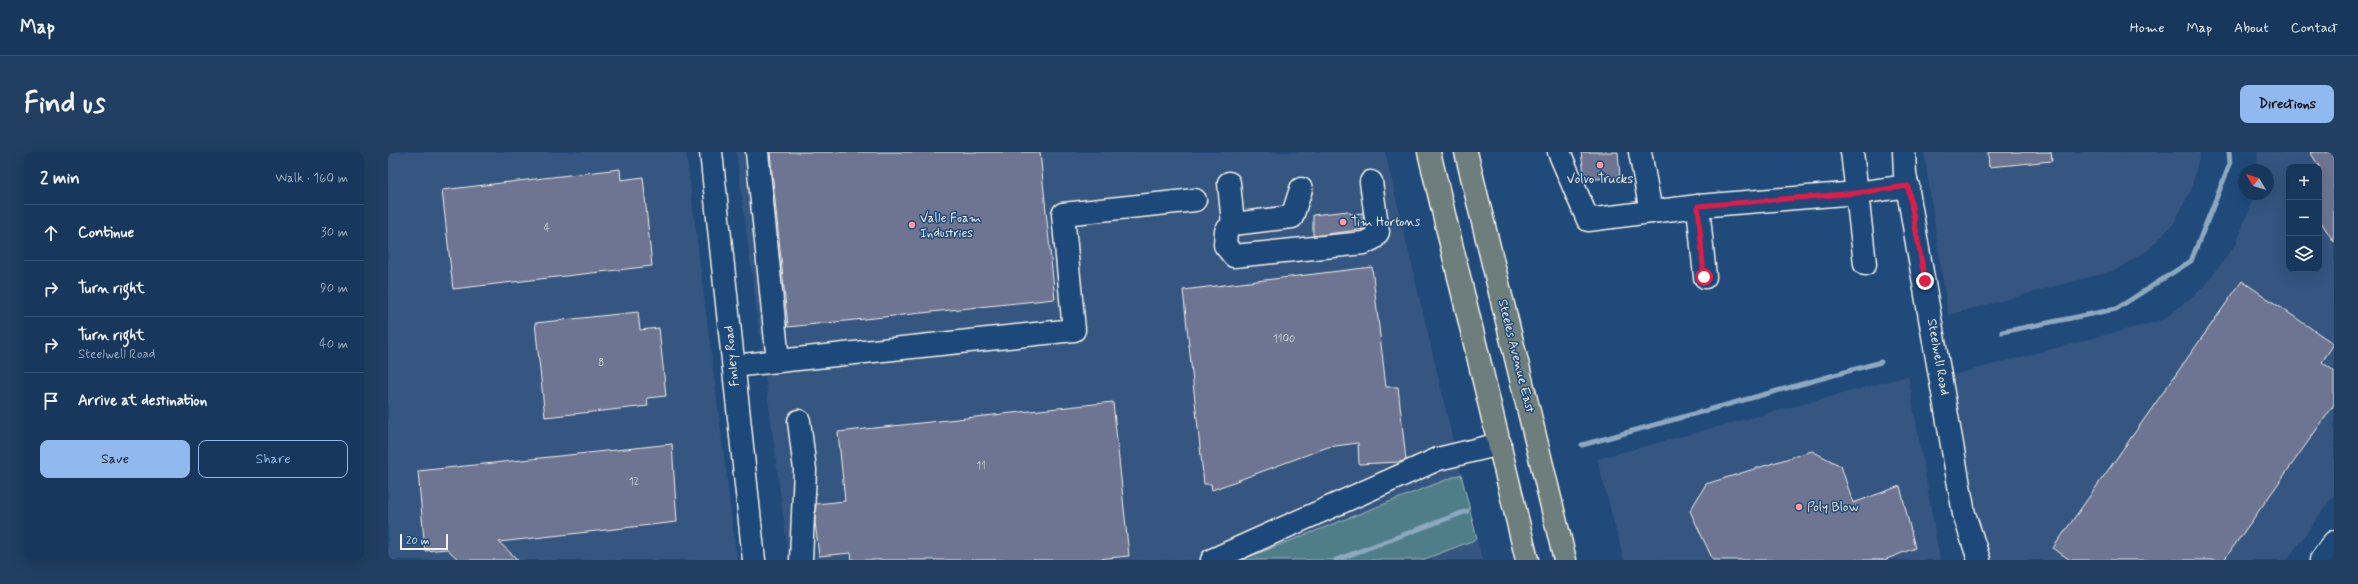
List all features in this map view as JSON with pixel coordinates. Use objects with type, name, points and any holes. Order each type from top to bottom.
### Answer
[{"type":"main road","points":[[1429,152],[1527,560]]},
{"type":"main road","name":"Steeles Avenue East","points":[[1466,152],[1560,559]]},
{"type":"street","name":"Finley Road","points":[[711,152],[754,560]]},
{"type":"street","points":[[757,152],[778,361]]},
{"type":"street","points":[[1559,152],[1588,220],[1698,206],[1857,193],[1908,186]]},
{"type":"street","points":[[1640,152],[1651,212]]},
{"type":"street","points":[[1852,152],[1865,264]]},
{"type":"street","name":"Steelwell Road","points":[[1904,152],[1908,186],[1964,514],[1978,560]]},
{"type":"street","points":[[1301,189],[1292,217],[1233,224],[1226,231],[1225,245],[1234,256],[1364,243],[1374,238],[1378,232],[1371,182]]},
{"type":"street","points":[[1229,183],[1233,224]]},
{"type":"street","points":[[734,366],[1074,330],[1063,214],[1195,200]]},
{"type":"street","points":[[1698,206],[1704,277]]},
{"type":"street","points":[[799,421],[804,470],[801,560]]},
{"type":"street","points":[[1212,560],[1438,459],[1500,444]]},
{"type":"street","points":[[2321,560],[2334,542]]},
{"type":"shaded area","points":[[388,152],[686,152],[737,560],[388,560]]},
{"type":"shaded area","points":[[736,152],[1385,152],[1461,474],[1241,560],[789,560]]},
{"type":"shaded area","points":[[1924,152],[2200,153],[2191,190],[2174,223],[2148,250],[2116,270],[1948,315]]},
{"type":"shaded area","points":[[2258,152],[2334,152],[2334,495],[2287,560],[1991,560],[1978,522],[1953,375],[2163,320],[2204,287],[2236,244],[2253,200],[2274,200],[2274,164],[2257,164]]},
{"type":"shaded area","points":[[1908,376],[1940,560],[1624,560],[1597,459]]},
{"type":"shaded area","points":[[1477,539],[1482,560],[1422,560]]},
{"type":"green space","points":[[1461,474],[1477,539],[1422,560],[1241,560]]},
{"type":"building","name":"Valle Foam Industries","points":[[770,152],[1040,152],[1055,299],[788,327]]},
{"type":"building","name":"Volvo Trucks","points":[[1581,152],[1618,152],[1620,177],[1585,180]]},
{"type":"building","points":[[1988,152],[2051,152],[2052,161],[1989,167]]},
{"type":"building","points":[[2310,152],[2334,152],[2334,242],[2322,224],[2322,164],[2318,164]]},
{"type":"building","points":[[620,169],[621,180],[643,177],[652,266],[453,289],[442,190]]},
{"type":"building","name":"Tim Hortons","points":[[1348,211],[1351,214],[1363,213],[1365,229],[1313,236],[1313,215]]},
{"type":"building","points":[[1372,267],[1386,387],[1398,387],[1406,460],[1400,462],[1359,464],[1358,443],[1328,447],[1212,490],[1211,484],[1204,484],[1183,290]]},
{"type":"building","points":[[2242,281],[2334,344],[2322,362],[2334,371],[2334,405],[2224,560],[2070,560],[2053,548]]},
{"type":"building","points":[[638,312],[640,330],[659,328],[666,396],[647,398],[648,406],[545,417],[535,323]]},
{"type":"building","points":[[1113,402],[1129,556],[1088,560],[852,560],[851,553],[819,556],[815,521],[816,504],[845,501],[838,432]]},
{"type":"building","points":[[672,444],[677,522],[499,542],[518,560],[459,560],[447,549],[425,551],[418,471]]},
{"type":"building","name":"Poly Blow","points":[[1812,451],[1841,466],[1853,503],[1900,486],[1915,548],[1884,560],[1713,560],[1690,511],[1706,484]]},
{"type":"waterway","points":[[2002,332],[2116,309],[2191,261],[2230,164],[2229,152]]},
{"type":"waterway","points":[[1582,445],[1881,362]]},
{"type":"waterway","points":[[1336,560],[1467,511]]},
{"type":"place","name":"Volvo Trucks","points":[[1600,165]]},
{"type":"place","name":"Tim Hortons","points":[[1343,222]]},
{"type":"place","name":"Valle Foam Industries","points":[[912,225]]},
{"type":"place","name":"Poly Blow","points":[[1799,507]]},
{"type":"route","points":[[1704,277],[1698,206],[1857,193],[1908,186],[1925,281]]}]
